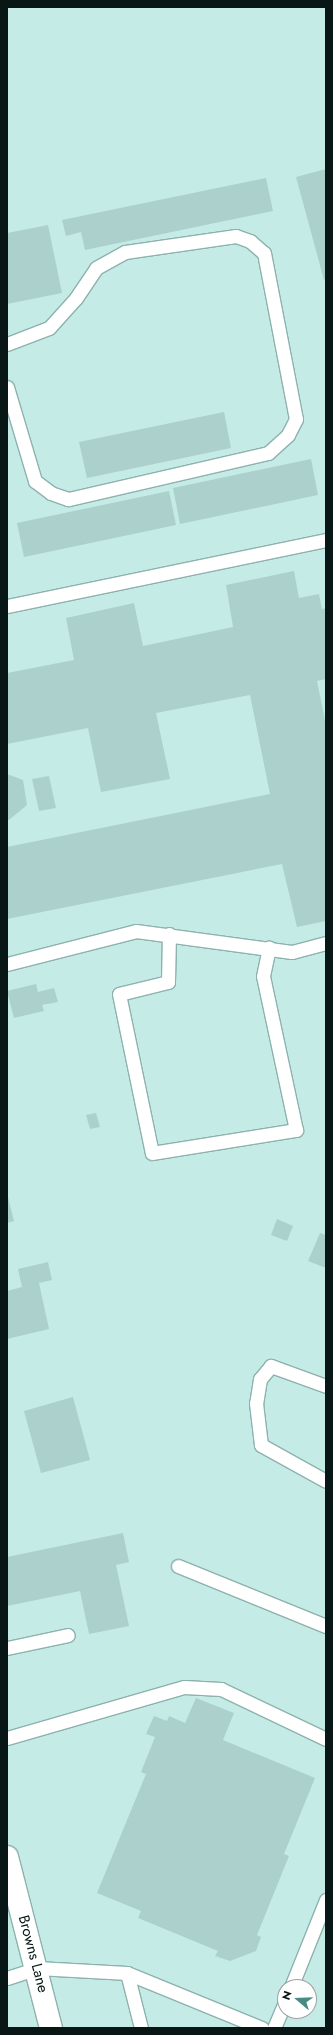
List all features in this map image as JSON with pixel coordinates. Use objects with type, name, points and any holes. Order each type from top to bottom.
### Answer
[{"type":"street","name":"Browns Lane","points":[[7,1857],[52,2028]]},
{"type":"lane","points":[[7,344],[49,328],[76,298],[96,268],[125,252],[236,236],[250,241],[264,253],[296,419],[288,436],[268,453],[68,499],[52,493],[36,481],[7,387]]},
{"type":"lane","points":[[7,606],[326,540]]},
{"type":"lane","points":[[7,964],[136,931],[169,934],[292,952],[326,943]]},
{"type":"lane","points":[[169,934],[168,982],[119,994],[152,1153],[296,1130],[263,976],[269,948]]},
{"type":"lane","points":[[326,1386],[271,1366],[260,1379],[256,1403],[261,1445],[326,1481]]},
{"type":"lane","points":[[178,1566],[326,1626]]},
{"type":"lane","points":[[7,1648],[68,1635]]},
{"type":"lane","points":[[7,1738],[184,1687],[221,1689],[326,1739]]},
{"type":"lane","points":[[294,1979],[326,1900]]},
{"type":"lane","points":[[7,1978],[37,1968],[127,1973],[262,2028]]},
{"type":"lane","points":[[127,1973],[141,2028]]},
{"type":"building","points":[[326,169],[326,279],[324,280],[296,177]]},
{"type":"building","points":[[266,178],[273,211],[85,250],[81,232],[66,236],[62,220]]},
{"type":"building","points":[[48,225],[62,293],[7,304],[7,233]]},
{"type":"building","points":[[224,412],[231,448],[87,478],[79,442]]},
{"type":"building","points":[[311,459],[318,495],[180,524],[173,488]]},
{"type":"building","points":[[169,491],[176,525],[24,557],[17,523]]},
{"type":"building","points":[[294,571],[299,598],[319,594],[322,609],[326,608],[326,679],[317,681],[326,725],[326,921],[297,927],[282,864],[7,919],[7,847],[270,794],[250,695],[156,713],[170,779],[101,792],[88,728],[7,744],[7,673],[74,660],[66,618],[134,603],[143,646],[233,627],[226,585]]},
{"type":"building","points":[[7,774],[23,780],[27,805],[9,820],[7,819]]},
{"type":"building","points":[[49,776],[56,808],[39,811],[32,779]]},
{"type":"building","points":[[36,984],[38,992],[54,988],[58,1002],[42,1005],[44,1011],[14,1018],[7,991]]},
{"type":"building","points":[[96,1113],[100,1127],[90,1129],[86,1115]]},
{"type":"building","points":[[7,1193],[14,1221],[7,1223]]},
{"type":"building","points":[[277,1219],[293,1226],[287,1241],[271,1235]]},
{"type":"building","points":[[320,1233],[326,1235],[326,1268],[308,1261]]},
{"type":"building","points":[[48,1262],[52,1280],[39,1283],[49,1329],[7,1339],[7,1291],[22,1287],[18,1269]]},
{"type":"building","points":[[73,1397],[90,1460],[41,1473],[24,1411]]},
{"type":"building","points":[[123,1533],[129,1562],[116,1565],[129,1626],[89,1634],[80,1591],[7,1606],[7,1557]]},
{"type":"building","points":[[196,1698],[234,1713],[223,1740],[315,1778],[284,1854],[289,1856],[257,1935],[261,1937],[256,1951],[230,1961],[215,1956],[218,1951],[138,1918],[141,1911],[97,1893],[146,1774],[141,1772],[155,1737],[146,1734],[154,1716],[167,1721],[169,1716],[185,1723]]}]
